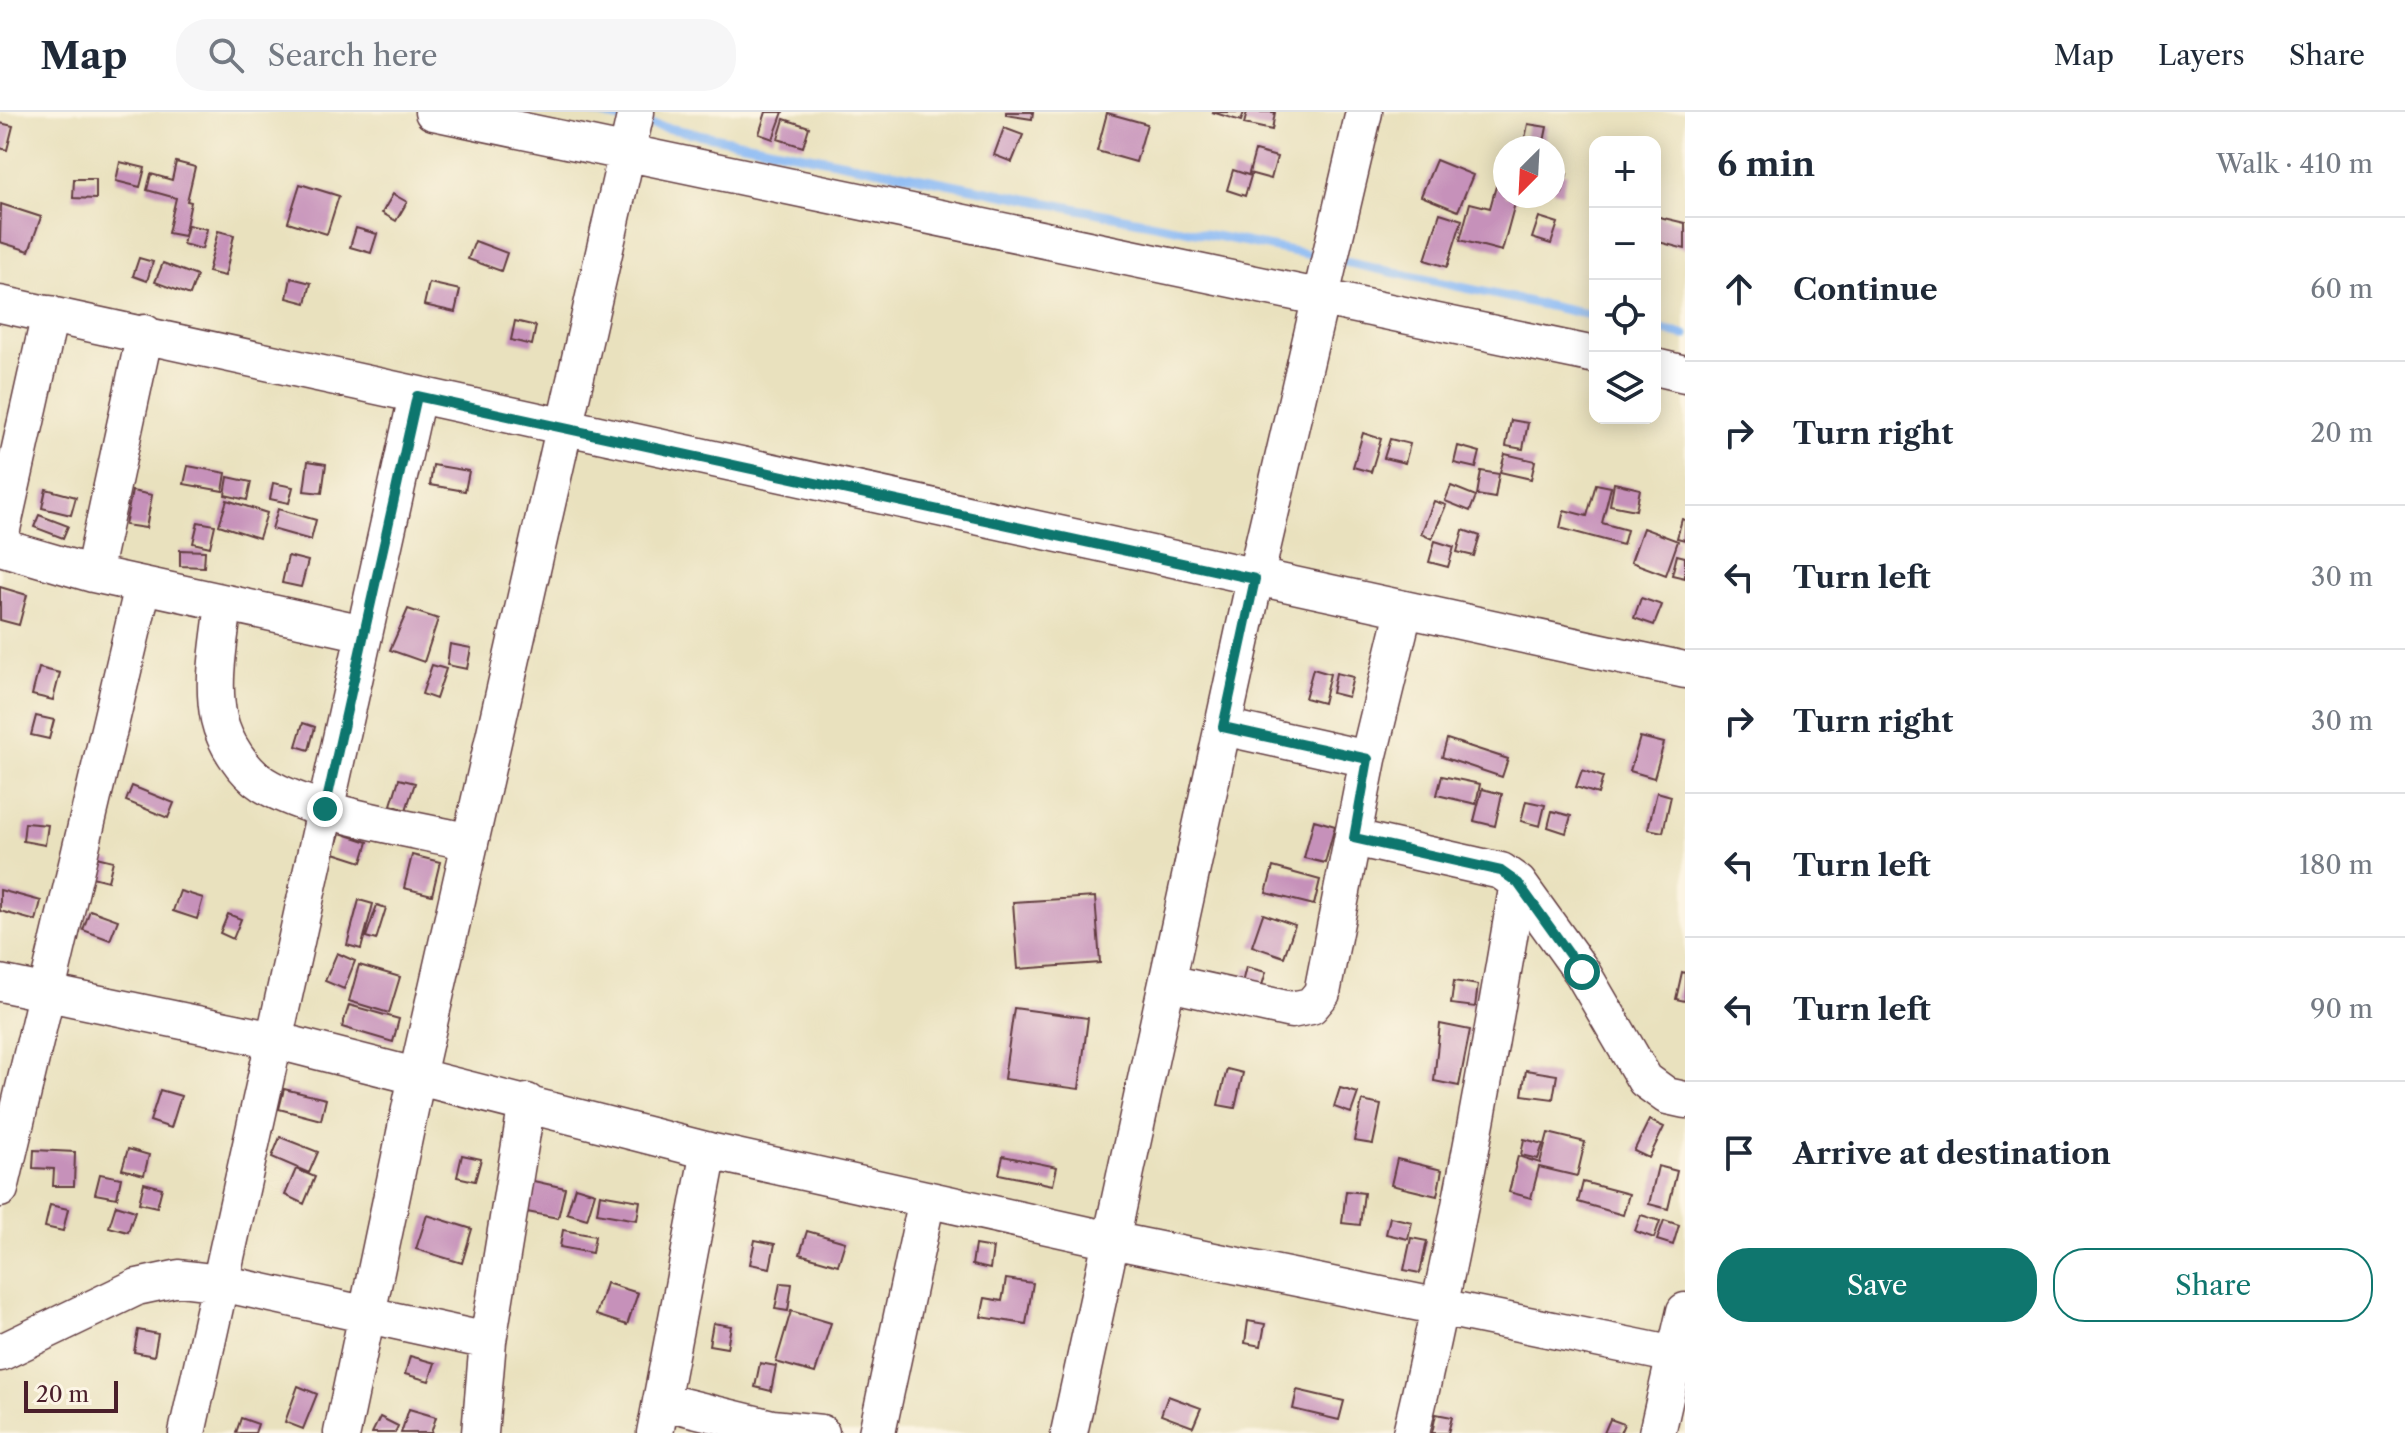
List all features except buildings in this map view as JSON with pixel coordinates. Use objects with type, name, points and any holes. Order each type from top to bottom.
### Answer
[{"type":"street","points":[[433,112],[1589,354]]},
{"type":"street","points":[[342,1433],[417,1076],[636,112]]},
{"type":"street","points":[[1069,1433],[1255,579],[1364,112]]},
{"type":"street","points":[[0,304],[145,333],[417,396],[1685,670]]},
{"type":"street","points":[[0,538],[50,314]]},
{"type":"street","points":[[93,574],[145,333]]},
{"type":"street","points":[[1661,368],[1685,374]]},
{"type":"street","points":[[187,1433],[417,396]]},
{"type":"street","points":[[0,547],[143,586],[364,633]]},
{"type":"street","points":[[0,1189],[143,586]]},
{"type":"street","points":[[224,603],[215,687],[220,721],[230,745],[246,768],[264,784],[325,809],[470,842]]},
{"type":"street","points":[[1169,983],[1291,1010],[1311,1006],[1322,993],[1368,759],[1404,611]]},
{"type":"street","points":[[1223,727],[1368,759]]},
{"type":"street","points":[[1354,838],[1501,871],[1518,883],[1582,972],[1645,1080],[1667,1096],[1685,1100]]},
{"type":"street","points":[[1411,1433],[1441,1306],[1483,1091],[1518,883]]},
{"type":"street","points":[[0,983],[274,1040],[527,1102],[709,1151],[1111,1240],[1680,1356]]},
{"type":"street","points":[[480,1433],[488,1341],[527,1102]]},
{"type":"street","points":[[709,1151],[658,1417],[821,1433]]},
{"type":"street","points":[[877,1433],[927,1199]]},
{"type":"street","points":[[0,1353],[137,1287],[179,1278],[221,1283],[488,1341]]},
{"type":"street","points":[[1657,1433],[1680,1356],[1685,1311]]},
{"type":"waterway","points":[[590,112],[627,120]]},
{"type":"waterway","points":[[642,123],[1322,257]]},
{"type":"waterway","points":[[1336,260],[1589,315]]},
{"type":"waterway","points":[[1661,330],[1685,335]]},
{"type":"route","points":[[325,809],[417,396],[1255,579],[1223,727],[1368,759],[1354,838],[1501,871],[1518,883],[1582,972]]}]
